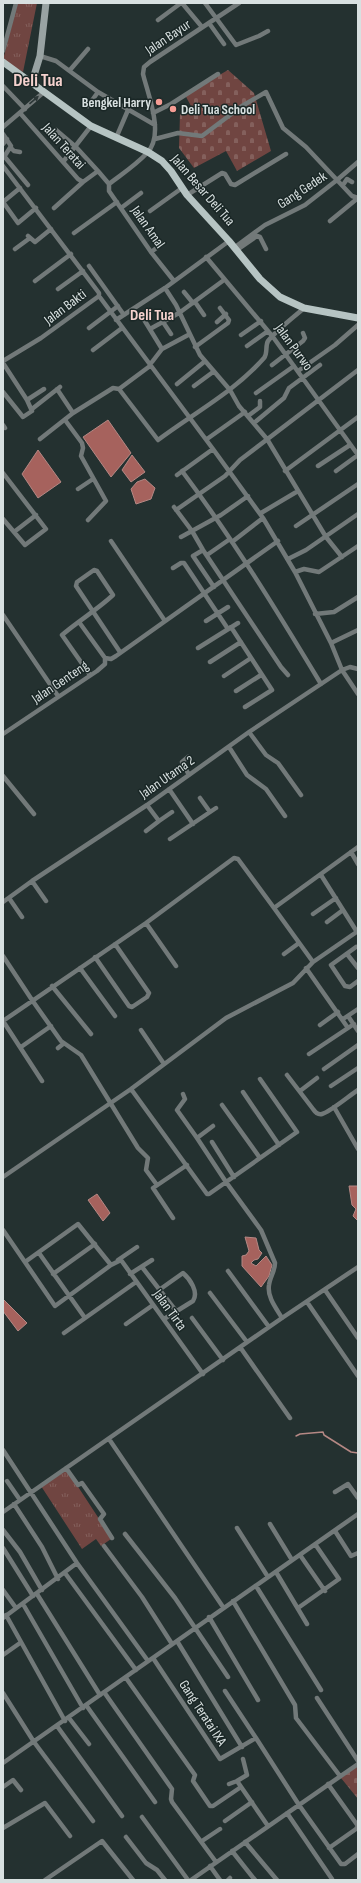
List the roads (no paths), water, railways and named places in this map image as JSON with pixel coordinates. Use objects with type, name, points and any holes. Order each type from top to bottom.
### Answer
[{"type":"main road","points":[[30,80],[36,53],[42,3]]},
{"type":"main road","points":[[30,80],[40,56],[46,3]]},
{"type":"main road","name":"Jalan Besar Deli Tua","points":[[3,62],[30,80],[91,126],[148,152],[168,167],[187,195],[236,249],[260,279],[280,297],[304,308],[358,318]]},
{"type":"street","points":[[3,51],[16,3]]},
{"type":"street","points":[[158,20],[182,3],[202,27]]},
{"type":"street","points":[[205,3],[217,17],[236,45],[268,31]]},
{"type":"street","name":"Jalan Bayur","points":[[148,152],[155,138],[155,125],[143,74],[144,67],[238,3]]},
{"type":"street","points":[[209,23],[224,44]]},
{"type":"street","points":[[70,70],[88,49]]},
{"type":"street","points":[[40,56],[52,59],[70,70],[98,92],[155,125]]},
{"type":"street","points":[[152,113],[171,104],[218,74]]},
{"type":"street","points":[[3,86],[25,109]]},
{"type":"street","points":[[3,127],[44,92]]},
{"type":"street","points":[[88,106],[98,92]]},
{"type":"street","points":[[155,138],[178,133],[202,136],[242,106],[266,92],[283,128],[306,147],[337,180],[358,162]]},
{"type":"street","points":[[116,138],[128,110]]},
{"type":"street","name":"Jalan Teratai","points":[[20,113],[76,177],[83,182],[98,171],[109,184]]},
{"type":"street","points":[[63,162],[91,126]]},
{"type":"street","points":[[56,130],[76,147],[98,171]]},
{"type":"street","points":[[3,134],[8,139],[11,148],[14,151],[20,152]]},
{"type":"street","points":[[3,144],[8,139]]},
{"type":"street","points":[[11,148],[4,158],[28,186]]},
{"type":"street","points":[[109,184],[148,152]]},
{"type":"street","points":[[187,195],[222,173],[225,174],[231,184],[235,185],[286,154]]},
{"type":"street","points":[[3,166],[71,254],[99,294],[105,288]]},
{"type":"street","points":[[343,185],[347,179],[352,182]]},
{"type":"street","name":"Gang Gedek","points":[[236,249],[261,227],[305,205],[337,180],[352,196],[358,198]]},
{"type":"street","points":[[54,208],[83,182]]},
{"type":"street","name":"Jalan Amal","points":[[109,184],[109,191],[151,252],[174,281]]},
{"type":"street","points":[[20,188],[3,202],[18,223],[36,208]]},
{"type":"street","points":[[150,212],[182,188]]},
{"type":"street","points":[[121,208],[141,193]]},
{"type":"street","points":[[330,221],[358,198]]},
{"type":"street","points":[[74,233],[117,202]]},
{"type":"street","points":[[15,249],[29,237],[35,242],[51,229]]},
{"type":"street","points":[[236,249],[257,236],[260,237],[266,249]]},
{"type":"street","points":[[116,320],[165,288],[229,241]]},
{"type":"street","points":[[151,252],[162,244]]},
{"type":"street","points":[[35,281],[71,254]]},
{"type":"street","name":"Jalan Purwo","points":[[206,257],[224,280],[261,321],[286,354],[339,431],[358,455]]},
{"type":"street","points":[[89,266],[124,315]]},
{"type":"street","points":[[58,289],[83,271]]},
{"type":"street","points":[[150,329],[180,313],[224,280]]},
{"type":"street","points":[[165,288],[180,313],[195,347],[204,362],[230,390],[247,414],[268,439],[285,471],[312,515],[326,537],[342,557]]},
{"type":"street","points":[[184,292],[204,315]]},
{"type":"street","name":"Jalan Bakti","points":[[3,362],[41,338],[99,294],[110,312],[151,364],[262,515],[295,572],[315,614],[331,642],[342,670],[358,694]]},
{"type":"street","points":[[89,328],[118,306]]},
{"type":"street","points":[[195,347],[228,323],[229,320],[226,314],[220,308]]},
{"type":"street","points":[[40,439],[73,413],[113,388],[119,389],[158,440],[230,390],[265,358],[268,342],[304,308]]},
{"type":"street","points":[[217,322],[226,314]]},
{"type":"street","points":[[143,318],[162,349]]},
{"type":"street","points":[[241,335],[261,321]]},
{"type":"street","points":[[163,322],[171,334]]},
{"type":"street","points":[[298,371],[335,345],[358,325]]},
{"type":"street","points":[[93,350],[122,328]]},
{"type":"street","points":[[247,346],[268,331]]},
{"type":"street","points":[[272,365],[305,338],[303,333]]},
{"type":"street","points":[[119,389],[151,364],[162,349],[190,334]]},
{"type":"street","points":[[3,362],[32,409]]},
{"type":"street","points":[[177,384],[204,362]]},
{"type":"street","points":[[254,423],[284,398],[288,390],[320,365]]},
{"type":"street","points":[[256,394],[294,366]]},
{"type":"street","points":[[288,675],[281,667],[192,531],[175,508],[230,471],[240,460],[358,370]]},
{"type":"street","points":[[194,386],[213,372]]},
{"type":"street","points":[[3,392],[23,417],[58,388],[73,413]]},
{"type":"street","points":[[27,400],[44,389]]},
{"type":"street","points":[[206,439],[260,407],[260,401]]},
{"type":"street","points":[[285,471],[358,417]]},
{"type":"street","points":[[64,420],[82,443],[83,448],[80,456],[106,501],[88,520]]},
{"type":"street","points":[[318,466],[350,445]]},
{"type":"street","points":[[177,475],[213,449]]},
{"type":"street","points":[[336,471],[358,455]]},
{"type":"street","points":[[182,471],[216,517],[247,564],[321,684]]},
{"type":"street","points":[[3,473],[46,527],[46,530],[25,545],[3,519]]},
{"type":"street","points":[[78,489],[93,479]]},
{"type":"street","points":[[296,526],[358,484]]},
{"type":"street","points":[[207,555],[231,540],[262,515],[298,491]]},
{"type":"street","points":[[181,537],[227,511],[248,496]]},
{"type":"street","points":[[288,559],[326,537],[358,514]]},
{"type":"street","points":[[14,532],[36,515]]},
{"type":"street","points":[[111,541],[165,621]]},
{"type":"street","name":"Jalan Genteng","points":[[3,734],[104,665],[105,658],[111,659],[224,581],[278,541]]},
{"type":"street","points":[[295,572],[304,569],[319,572],[358,546]]},
{"type":"street","points":[[203,550],[193,556],[214,587]]},
{"type":"street","points":[[173,568],[181,563],[184,563],[218,613],[241,642],[272,690],[245,707]]},
{"type":"street","points":[[90,675],[62,635],[93,611],[113,594],[95,570],[77,582],[76,586],[93,611],[120,652]]},
{"type":"street","points":[[315,614],[334,612],[358,597]]},
{"type":"street","points":[[206,621],[228,607]]},
{"type":"street","points":[[3,615],[58,696]]},
{"type":"street","points":[[79,622],[105,658]]},
{"type":"street","points":[[198,648],[238,623]]},
{"type":"street","points":[[331,642],[358,630]]},
{"type":"street","points":[[210,662],[241,642]]},
{"type":"street","points":[[224,676],[251,658]]},
{"type":"street","points":[[342,670],[350,667],[357,670]]},
{"type":"street","name":"Jalan Utama 2","points":[[3,902],[229,748],[249,732],[342,670]]},
{"type":"street","points":[[236,691],[262,675]]},
{"type":"street","points":[[249,732],[266,756],[278,763],[301,795]]},
{"type":"street","points":[[229,748],[244,771],[266,789],[285,816]]},
{"type":"street","points":[[188,757],[182,762],[189,775]]},
{"type":"street","points":[[3,776],[34,814]]},
{"type":"street","points":[[169,788],[192,824]]},
{"type":"street","points":[[200,798],[210,812]]},
{"type":"street","points":[[147,804],[159,821]]},
{"type":"street","points":[[170,839],[216,808]]},
{"type":"street","points":[[146,831],[172,812]]},
{"type":"street","points":[[274,908],[358,847]]},
{"type":"street","points":[[351,852],[358,864]]},
{"type":"street","points":[[42,1081],[3,1021],[146,923],[234,858],[238,860],[313,962]]},
{"type":"street","points":[[3,1177],[110,1104],[226,1018],[292,983],[313,962],[357,932],[321,875]]},
{"type":"street","points":[[32,881],[46,901]]},
{"type":"street","points":[[9,898],[22,917]]},
{"type":"street","points":[[313,914],[336,898]]},
{"type":"street","points":[[327,922],[343,910]]},
{"type":"street","points":[[146,923],[176,966]]},
{"type":"street","points":[[284,954],[299,943]]},
{"type":"street","points":[[95,957],[129,1006],[132,1007],[147,997],[148,993],[115,944]]},
{"type":"street","points":[[356,947],[331,966],[345,986],[350,987],[358,981]]},
{"type":"street","points":[[347,954],[358,968]]},
{"type":"street","points":[[3,956],[63,1044],[81,1055],[138,1148],[148,1158],[146,1170],[157,1185]]},
{"type":"street","points":[[80,968],[114,1016]]},
{"type":"street","points":[[306,968],[348,1028]]},
{"type":"street","points":[[52,986],[91,1034]]},
{"type":"street","points":[[343,1019],[358,1009]]},
{"type":"street","points":[[320,1025],[338,1012]]},
{"type":"street","points":[[348,1016],[358,1031]]},
{"type":"street","points":[[309,1054],[354,1024]]},
{"type":"street","points":[[21,1047],[51,1026]]},
{"type":"street","points":[[141,1030],[164,1064]]},
{"type":"street","points":[[58,1048],[63,1044]]},
{"type":"street","points":[[324,1069],[358,1045]]},
{"type":"street","points":[[330,1086],[358,1068]]},
{"type":"street","points":[[287,1075],[313,1109],[319,1114],[322,1114],[334,1107],[358,1090]]},
{"type":"street","points":[[131,1089],[208,1194],[297,1132],[260,1078]]},
{"type":"street","points":[[300,1091],[317,1078]]},
{"type":"street","points":[[243,1092],[279,1145]]},
{"type":"street","points":[[183,1094],[185,1099],[177,1110],[261,1230],[276,1263],[269,1286],[269,1292],[272,1301],[282,1318]]},
{"type":"street","points":[[222,1105],[260,1158]]},
{"type":"street","points":[[334,1107],[358,1149]]},
{"type":"street","points":[[197,1138],[213,1126]]},
{"type":"street","points":[[212,1142],[234,1177]]},
{"type":"street","points":[[173,1218],[153,1189],[187,1165]]},
{"type":"street","points":[[25,1262],[77,1224],[111,1265]]},
{"type":"street","points":[[3,1230],[54,1305],[59,1305],[137,1247]]},
{"type":"street","points":[[53,1274],[95,1244]]},
{"type":"street","points":[[39,1252],[85,1318]]},
{"type":"street","name":"Jalan Tirta","points":[[119,1260],[164,1319],[203,1374]]},
{"type":"street","points":[[130,1274],[152,1260]]},
{"type":"street","points":[[142,1267],[176,1311]]},
{"type":"street","points":[[4,1510],[358,1267]]},
{"type":"street","points":[[228,1271],[269,1327]]},
{"type":"street","points":[[159,1290],[181,1273],[186,1276],[194,1288],[195,1299],[164,1319]]},
{"type":"street","points":[[64,1333],[136,1282]]},
{"type":"street","points":[[325,1290],[358,1338]]},
{"type":"street","points":[[210,1293],[247,1342]]},
{"type":"street","points":[[307,1302],[356,1369],[358,1376]]},
{"type":"street","points":[[126,1324],[153,1305]]},
{"type":"street","points":[[192,1318],[223,1360]]},
{"type":"street","points":[[240,1347],[290,1418]]},
{"type":"street","points":[[109,1439],[223,1607]]},
{"type":"street","points":[[3,1450],[78,1563],[148,1661]]},
{"type":"street","points":[[66,1468],[78,1485],[82,1483],[104,1514],[100,1518],[112,1538]]},
{"type":"street","points":[[7,1481],[20,1500]]},
{"type":"street","points":[[335,1492],[348,1484],[358,1498]]},
{"type":"street","points":[[14,1504],[42,1547],[58,1579]]},
{"type":"street","points":[[3,1763],[65,1721],[102,1693],[126,1678],[223,1607],[256,1586],[358,1514]]},
{"type":"street","points":[[270,1524],[292,1560]]},
{"type":"street","points":[[237,1528],[268,1577]]},
{"type":"street","points":[[3,1530],[20,1552],[42,1590]]},
{"type":"street","points":[[336,1530],[350,1555],[353,1556],[358,1553]]},
{"type":"street","points":[[125,1534],[175,1598],[228,1677]]},
{"type":"street","points":[[298,1608],[339,1580],[315,1544]]},
{"type":"street","points":[[104,1546],[175,1643],[242,1746]]},
{"type":"street","points":[[3,1548],[102,1693],[172,1790],[171,1800],[216,1862]]},
{"type":"street","points":[[300,1555],[325,1591]]},
{"type":"street","points":[[65,1721],[5,1616],[78,1563]]},
{"type":"street","points":[[276,1572],[307,1624]]},
{"type":"street","points":[[65,1573],[136,1670]]},
{"type":"street","points":[[256,1586],[321,1690]]},
{"type":"street","points":[[3,1590],[16,1608]]},
{"type":"street","points":[[233,1601],[295,1705],[297,1720],[340,1776]]},
{"type":"street","points":[[23,1604],[84,1706],[155,1802]]},
{"type":"street","points":[[209,1617],[258,1700]]},
{"type":"street","points":[[3,1655],[20,1643]]},
{"type":"street","name":"Gang Teratai IXA","points":[[153,1658],[220,1759],[256,1738]]},
{"type":"street","points":[[126,1678],[195,1775],[193,1781],[210,1806],[241,1787]]},
{"type":"street","points":[[225,1691],[299,1805],[329,1848],[343,1865],[358,1854]]},
{"type":"street","points":[[3,1693],[34,1742],[93,1821]]},
{"type":"street","points":[[191,1880],[358,1763],[317,1698]]},
{"type":"street","points":[[69,1718],[89,1744]]},
{"type":"street","points":[[57,1726],[122,1816]]},
{"type":"street","points":[[229,1784],[247,1775],[243,1759]]},
{"type":"street","points":[[3,1787],[13,1780],[21,1790]]},
{"type":"street","points":[[236,1781],[268,1826]]},
{"type":"street","points":[[328,1784],[358,1826],[329,1848]]},
{"type":"street","points":[[225,1821],[252,1802]]},
{"type":"street","points":[[3,1828],[45,1803],[70,1836]]},
{"type":"street","points":[[287,1813],[332,1879]]},
{"type":"street","points":[[142,1818],[188,1880]]},
{"type":"street","points":[[202,1841],[220,1829]]},
{"type":"street","points":[[126,1837],[146,1863],[157,1870],[165,1880]]},
{"type":"street","points":[[45,1880],[102,1841],[133,1880]]},
{"type":"street","points":[[245,1842],[277,1880]]},
{"type":"street","points":[[232,1851],[255,1880]]},
{"type":"street","points":[[210,1866],[220,1880]]},
{"type":"waterway","points":[[296,1436],[300,1434],[323,1432],[324,1435],[351,1452],[358,1453]]},
{"type":"place","name":"Bengkel Harry","points":[[159,102]]},
{"type":"place","name":"Deli Tua School","points":[[173,109]]},
{"type":"district","name":"Deli Tua","points":[[38,80]]},
{"type":"district","name":"Deli Tua","points":[[152,315]]}]
